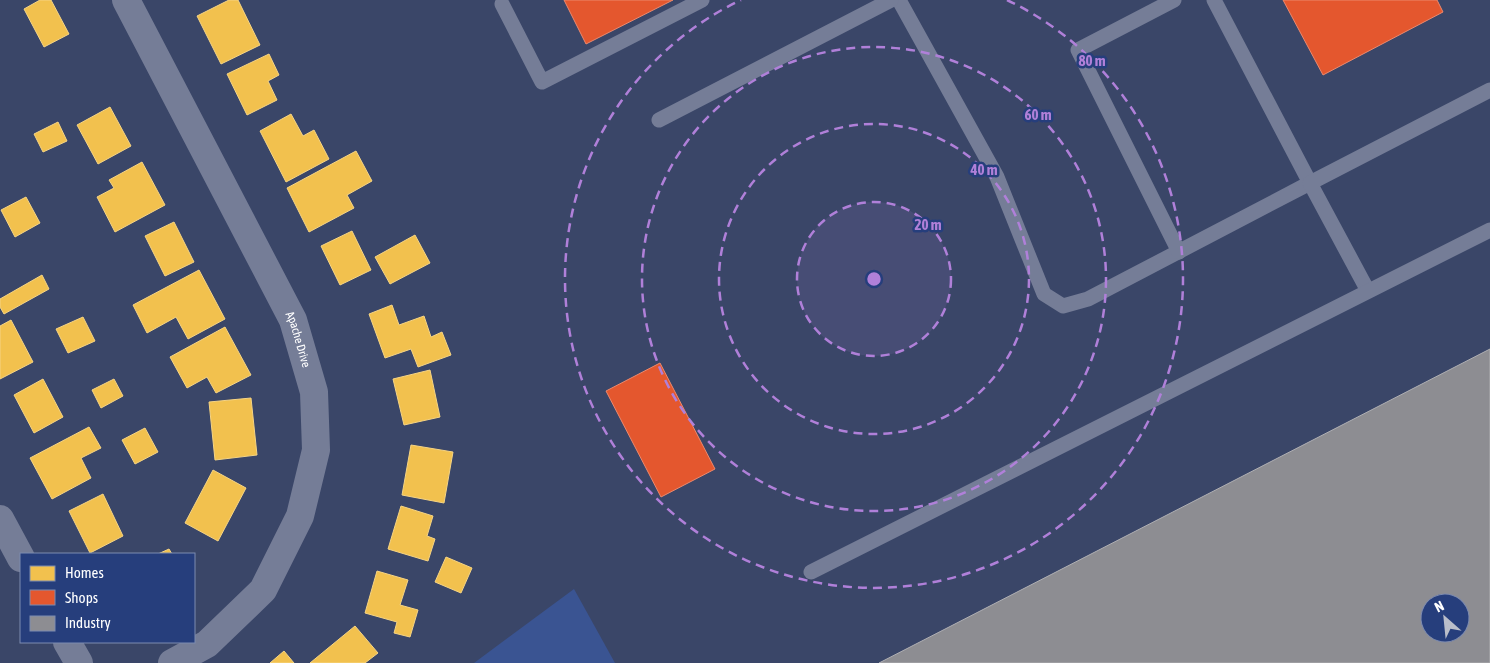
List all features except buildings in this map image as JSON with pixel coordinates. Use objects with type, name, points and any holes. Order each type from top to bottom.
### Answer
[{"type":"street","name":"Apache Drive","points":[[126,0],[294,320],[314,392],[316,450],[300,516],[263,590],[207,644],[172,663]]},
{"type":"street","points":[[0,519],[20,556]]},
{"type":"street","points":[[68,643],[79,663]]},
{"type":"lane","points":[[502,4],[542,82],[702,0]]},
{"type":"lane","points":[[659,120],[891,0]]},
{"type":"lane","points":[[899,0],[997,177],[1044,294],[1063,306],[1088,299],[1490,90]]},
{"type":"lane","points":[[1174,0],[1078,50],[1179,252]]},
{"type":"lane","points":[[1214,0],[1368,291]]},
{"type":"lane","points":[[811,572],[1490,230]]},
{"type":"shaded area","points":[[574,589],[615,663],[474,663]]}]
